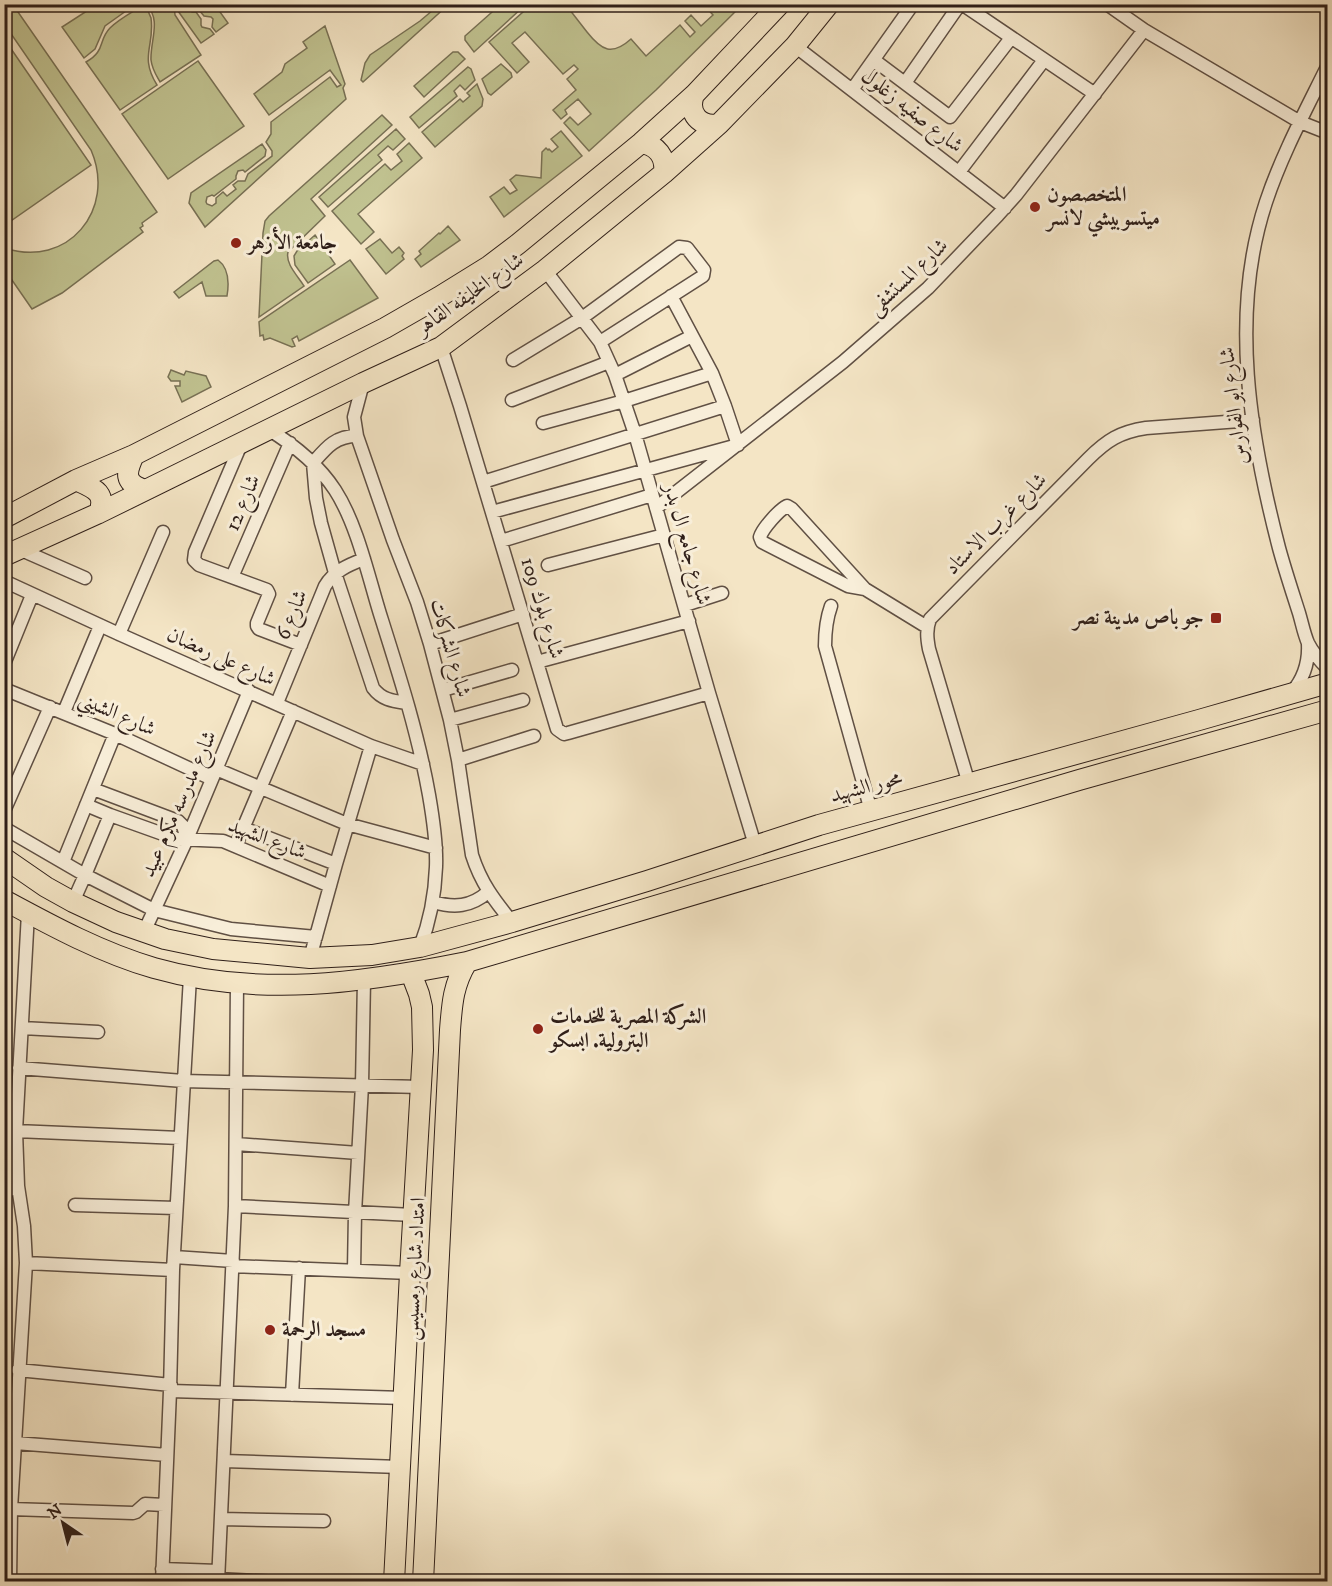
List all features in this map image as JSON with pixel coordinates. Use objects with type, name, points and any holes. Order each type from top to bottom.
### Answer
[{"type":"main road","name":"شارع الخليفه القاهر","points":[[4,518],[76,480],[134,455],[385,328],[439,297],[505,254],[641,143],[694,95],[780,4]]},
{"type":"main road","name":"شارع الخليفه القاهر","points":[[12,552],[99,513],[441,347],[545,270],[664,173],[719,124],[795,46],[829,4]]},
{"type":"main road","points":[[694,95],[692,106],[698,120],[708,125],[719,124]]},
{"type":"main road","points":[[641,143],[651,146],[660,153],[664,162],[664,173]]},
{"type":"main road","points":[[134,455],[128,470],[128,478],[133,485],[144,490]]},
{"type":"main road","points":[[76,480],[94,488],[99,494],[102,504],[99,513]]},
{"type":"main road","name":"محور الشهيد","points":[[4,858],[72,902],[116,922],[189,945],[310,958],[372,955],[420,947],[512,922],[819,825],[1328,682]]},
{"type":"main road","points":[[4,900],[100,948],[152,967],[190,977],[237,984],[295,985],[411,974],[467,962],[1079,780],[1328,710]]},
{"type":"main road","points":[[819,825],[816,831],[816,845],[823,857]]},
{"type":"main road","points":[[781,837],[792,849],[794,866]]},
{"type":"main road","points":[[100,948],[110,946],[117,938],[116,922]]},
{"type":"main road","points":[[237,984],[234,980],[232,962],[238,952]]},
{"type":"main road","name":"امتداد شارع رمسيس","points":[[423,1581],[449,1052],[453,996],[460,973],[467,962]]},
{"type":"main road","name":"امتداد شارع رمسيس","points":[[394,1581],[423,1050],[422,1007],[411,974]]},
{"type":"main road","points":[[423,1050],[449,1052]]},
{"type":"street","points":[[852,90],[913,4]]},
{"type":"street","points":[[905,83],[961,4],[1095,94]]},
{"type":"street","points":[[1107,4],[1144,30],[1300,122],[1328,133]]},
{"type":"street","name":"شارع المستشفى","points":[[656,508],[843,362],[928,288],[1005,208],[1144,30]]},
{"type":"street","points":[[874,60],[951,117],[1011,38]]},
{"type":"street","name":"شارع صفيه زغلول","points":[[795,46],[1005,208]]},
{"type":"street","points":[[959,172],[1044,60]]},
{"type":"street","name":"شارع ابو الفوارس","points":[[1328,64],[1281,162],[1266,203],[1256,239],[1248,289],[1246,333],[1247,377],[1272,520],[1308,643],[1328,669]]},
{"type":"street","points":[[513,360],[582,318],[679,247],[683,246],[690,251],[704,270],[704,274],[600,342]]},
{"type":"street","name":"شارع جامع ال بدر","points":[[545,270],[600,342],[615,375],[635,434],[755,845]]},
{"type":"street","points":[[492,512],[738,445],[712,373],[671,296]]},
{"type":"street","points":[[615,375],[692,336]]},
{"type":"street","name":"شارع بلوك 109","points":[[441,347],[557,729],[564,734],[709,693]]},
{"type":"street","points":[[512,400],[609,362]]},
{"type":"street","points":[[543,423],[624,401],[712,373]]},
{"type":"street","name":"شارع الشركات","points":[[363,383],[354,417],[357,436],[417,602],[443,690],[458,760],[472,855],[488,892],[512,922]]},
{"type":"street","points":[[483,482],[725,406]]},
{"type":"street","name":"شارع غرب الاستاد","points":[[927,627],[936,611],[1100,447],[1114,437],[1146,428],[1253,420]]},
{"type":"street","points":[[268,429],[290,443],[313,463],[341,499],[364,559],[407,703],[423,764],[436,848],[433,902],[420,947]]},
{"type":"street","points":[[357,436],[348,436],[332,442],[313,463],[318,511],[335,573],[373,688],[379,696],[385,699],[407,703]]},
{"type":"street","points":[[242,442],[193,556],[196,564],[265,589],[268,592],[257,623],[258,628],[301,645]]},
{"type":"street","name":"شارع 12","points":[[232,578],[290,443]]},
{"type":"street","points":[[501,541],[652,495]]},
{"type":"street","points":[[865,589],[848,586],[764,543],[760,539],[760,534],[782,508],[790,507],[865,589],[927,627],[929,649],[969,784]]},
{"type":"street","points":[[119,634],[163,532]]},
{"type":"street","points":[[548,565],[664,535]]},
{"type":"street","points":[[12,552],[85,578]]},
{"type":"street","name":"شارع 6","points":[[277,703],[325,586],[339,570],[364,559]]},
{"type":"street","name":"شارع على رمضان","points":[[4,581],[371,746],[423,764]]},
{"type":"street","points":[[685,605],[722,593]]},
{"type":"street","points":[[4,664],[32,595]]},
{"type":"street","points":[[831,606],[827,619],[825,646],[871,811]]},
{"type":"street","points":[[430,644],[523,614]]},
{"type":"street","points":[[537,662],[689,621]]},
{"type":"street","points":[[64,712],[100,626]]},
{"type":"street","name":"شارع ابو الفوارس","points":[[1292,692],[1299,684],[1307,664],[1308,643]]},
{"type":"street","points":[[443,690],[512,670]]},
{"type":"street","name":"شارع الشيني","points":[[4,689],[214,774],[261,788],[347,824],[436,848]]},
{"type":"street","name":"شارع مدرسه مكرم عبيد","points":[[144,932],[187,838],[249,691]]},
{"type":"street","points":[[450,720],[522,700]]},
{"type":"street","points":[[4,812],[50,706]]},
{"type":"street","points":[[236,845],[293,711]]},
{"type":"street","points":[[63,862],[115,734]]},
{"type":"street","points":[[458,760],[534,736]]},
{"type":"street","points":[[310,958],[371,746]]},
{"type":"street","points":[[93,789],[178,821],[183,826],[187,838]]},
{"type":"street","name":"شارع الشهيد","points":[[86,805],[177,839],[217,839],[236,845],[330,886]]},
{"type":"street","points":[[72,902],[110,815]]},
{"type":"street","points":[[4,828],[85,875],[154,910],[231,929],[316,937]]},
{"type":"street","points":[[243,828],[336,864]]},
{"type":"street","points":[[433,902],[460,906],[475,901],[488,892]]},
{"type":"street","points":[[10,1581],[11,1509],[26,1263],[24,1226],[18,1186],[16,1131],[28,913]]},
{"type":"street","points":[[190,977],[173,1263],[171,1388],[162,1575],[278,1581]]},
{"type":"street","points":[[354,1270],[364,980]]},
{"type":"street","points":[[218,1577],[235,1206],[237,984]]},
{"type":"street","points":[[22,1028],[98,1032]]},
{"type":"street","points":[[19,1068],[183,1081],[421,1087]]},
{"type":"street","points":[[16,1131],[180,1138]]},
{"type":"street","points":[[236,1144],[358,1153]]},
{"type":"street","points":[[4,1193],[18,1186]]},
{"type":"street","points":[[75,1205],[176,1208]]},
{"type":"street","points":[[235,1206],[413,1215]]},
{"type":"street","points":[[26,1263],[233,1263],[410,1273]]},
{"type":"street","points":[[292,1395],[299,1268]]},
{"type":"street","points":[[18,1370],[227,1393],[404,1398]]},
{"type":"street","points":[[15,1443],[167,1455]]},
{"type":"street","points":[[224,1461],[400,1467]]},
{"type":"street","points":[[11,1509],[134,1513],[145,1504],[164,1505]]},
{"type":"street","points":[[221,1519],[324,1521]]},
{"type":"green space","points":[[4,5],[12,5],[18,12],[157,212],[142,223],[143,226],[140,228],[143,232],[62,293],[32,309],[5,270],[5,248],[28,252],[48,250],[66,242],[81,229],[92,213],[97,194],[97,172],[91,150],[5,25]]},
{"type":"green space","points":[[96,5],[132,5],[105,26],[95,49],[84,58],[62,27]]},
{"type":"green space","points":[[146,5],[174,5],[175,15],[201,55],[160,82],[151,60],[154,24],[151,11]]},
{"type":"green space","points":[[179,5],[189,5],[192,12],[196,12],[201,19],[202,27],[210,29],[214,34],[201,43],[178,11]]},
{"type":"green space","points":[[200,5],[215,5],[228,23],[216,32],[212,27],[213,19],[204,16],[199,10]]},
{"type":"green space","points":[[439,5],[448,5],[363,82],[361,80],[365,63],[370,55],[420,21]]},
{"type":"green space","points":[[500,5],[566,5],[598,44],[607,49],[613,49],[631,39],[646,56],[680,25],[690,37],[695,32],[685,21],[691,15],[701,26],[713,15],[704,5],[742,5],[656,90],[589,151],[564,123],[570,117],[578,125],[591,114],[578,99],[565,110],[567,114],[561,119],[553,110],[576,90],[567,79],[578,69],[574,65],[563,74],[525,32],[512,43],[529,62],[517,73],[489,42],[524,11],[522,8],[474,52],[465,40],[465,36]]},
{"type":"green space","points":[[142,6],[151,18],[148,58],[157,85],[120,110],[86,62],[99,50],[110,28]]},
{"type":"green space","points":[[325,26],[345,84],[343,88],[346,99],[205,227],[189,203],[191,193],[262,144],[266,150],[265,156],[245,172],[238,171],[236,179],[214,196],[207,197],[206,202],[212,206],[223,192],[227,196],[236,189],[233,185],[238,181],[245,181],[248,174],[272,156],[272,151],[266,142],[271,134],[271,122],[330,77],[337,87],[341,85],[330,70],[269,115],[254,94],[282,72],[285,64],[307,48],[303,42]]},
{"type":"green space","points":[[5,40],[91,165],[4,225]]},
{"type":"green space","points":[[453,52],[458,52],[465,59],[424,97],[414,86]]},
{"type":"green space","points":[[198,61],[244,126],[168,179],[122,114]]},
{"type":"green space","points":[[501,64],[511,73],[512,77],[491,95],[482,79]]},
{"type":"green space","points":[[468,67],[475,80],[465,90],[460,85],[454,91],[457,96],[419,128],[410,117]]},
{"type":"green space","points":[[477,84],[483,99],[482,106],[435,147],[422,132],[460,99],[463,102],[470,96],[467,93]]},
{"type":"green space","points":[[382,115],[392,125],[311,199],[325,216],[288,252],[288,261],[304,286],[259,317],[265,221]]},
{"type":"green space","points":[[396,129],[405,139],[393,150],[388,146],[378,155],[382,160],[328,207],[319,197]]},
{"type":"green space","points":[[561,131],[582,156],[504,217],[490,197],[504,187],[510,194],[517,190],[510,180],[516,175],[541,178],[542,152],[546,148],[552,152],[558,147],[551,139]]},
{"type":"green space","points":[[409,143],[422,158],[358,214],[374,232],[361,244],[332,211],[385,164],[391,170],[402,161],[397,154]]},
{"type":"green space","points":[[448,226],[460,240],[421,267],[415,259],[421,254],[419,251]]},
{"type":"green space","points":[[315,235],[335,264],[308,283],[295,265],[294,256]]},
{"type":"green space","points":[[380,239],[392,253],[399,247],[404,253],[402,256],[404,259],[386,274],[366,249]]},
{"type":"green space","points":[[218,260],[226,272],[227,296],[206,296],[202,282],[179,298],[174,292]]},
{"type":"green space","points":[[350,260],[378,298],[299,341],[297,336],[292,339],[295,346],[292,347],[270,338],[264,340],[263,335],[260,336],[259,322]]},
{"type":"green space","points":[[171,370],[184,375],[186,371],[206,376],[211,387],[182,402],[175,386],[180,386],[180,381],[171,381],[168,377]]},
{"type":"place","name":"المتخصصون ميتسوبيشي لانسر","points":[[1035,207]]},
{"type":"place","name":"جامعة الأزهر","points":[[236,243]]},
{"type":"place","name":"جو باص مدينة نصر","points":[[1216,618]]},
{"type":"place","name":"الشركة المصرية للخدمات البترولية. ابسكو","points":[[538,1029]]},
{"type":"place","name":"مسجد الرحمة","points":[[270,1330]]}]
